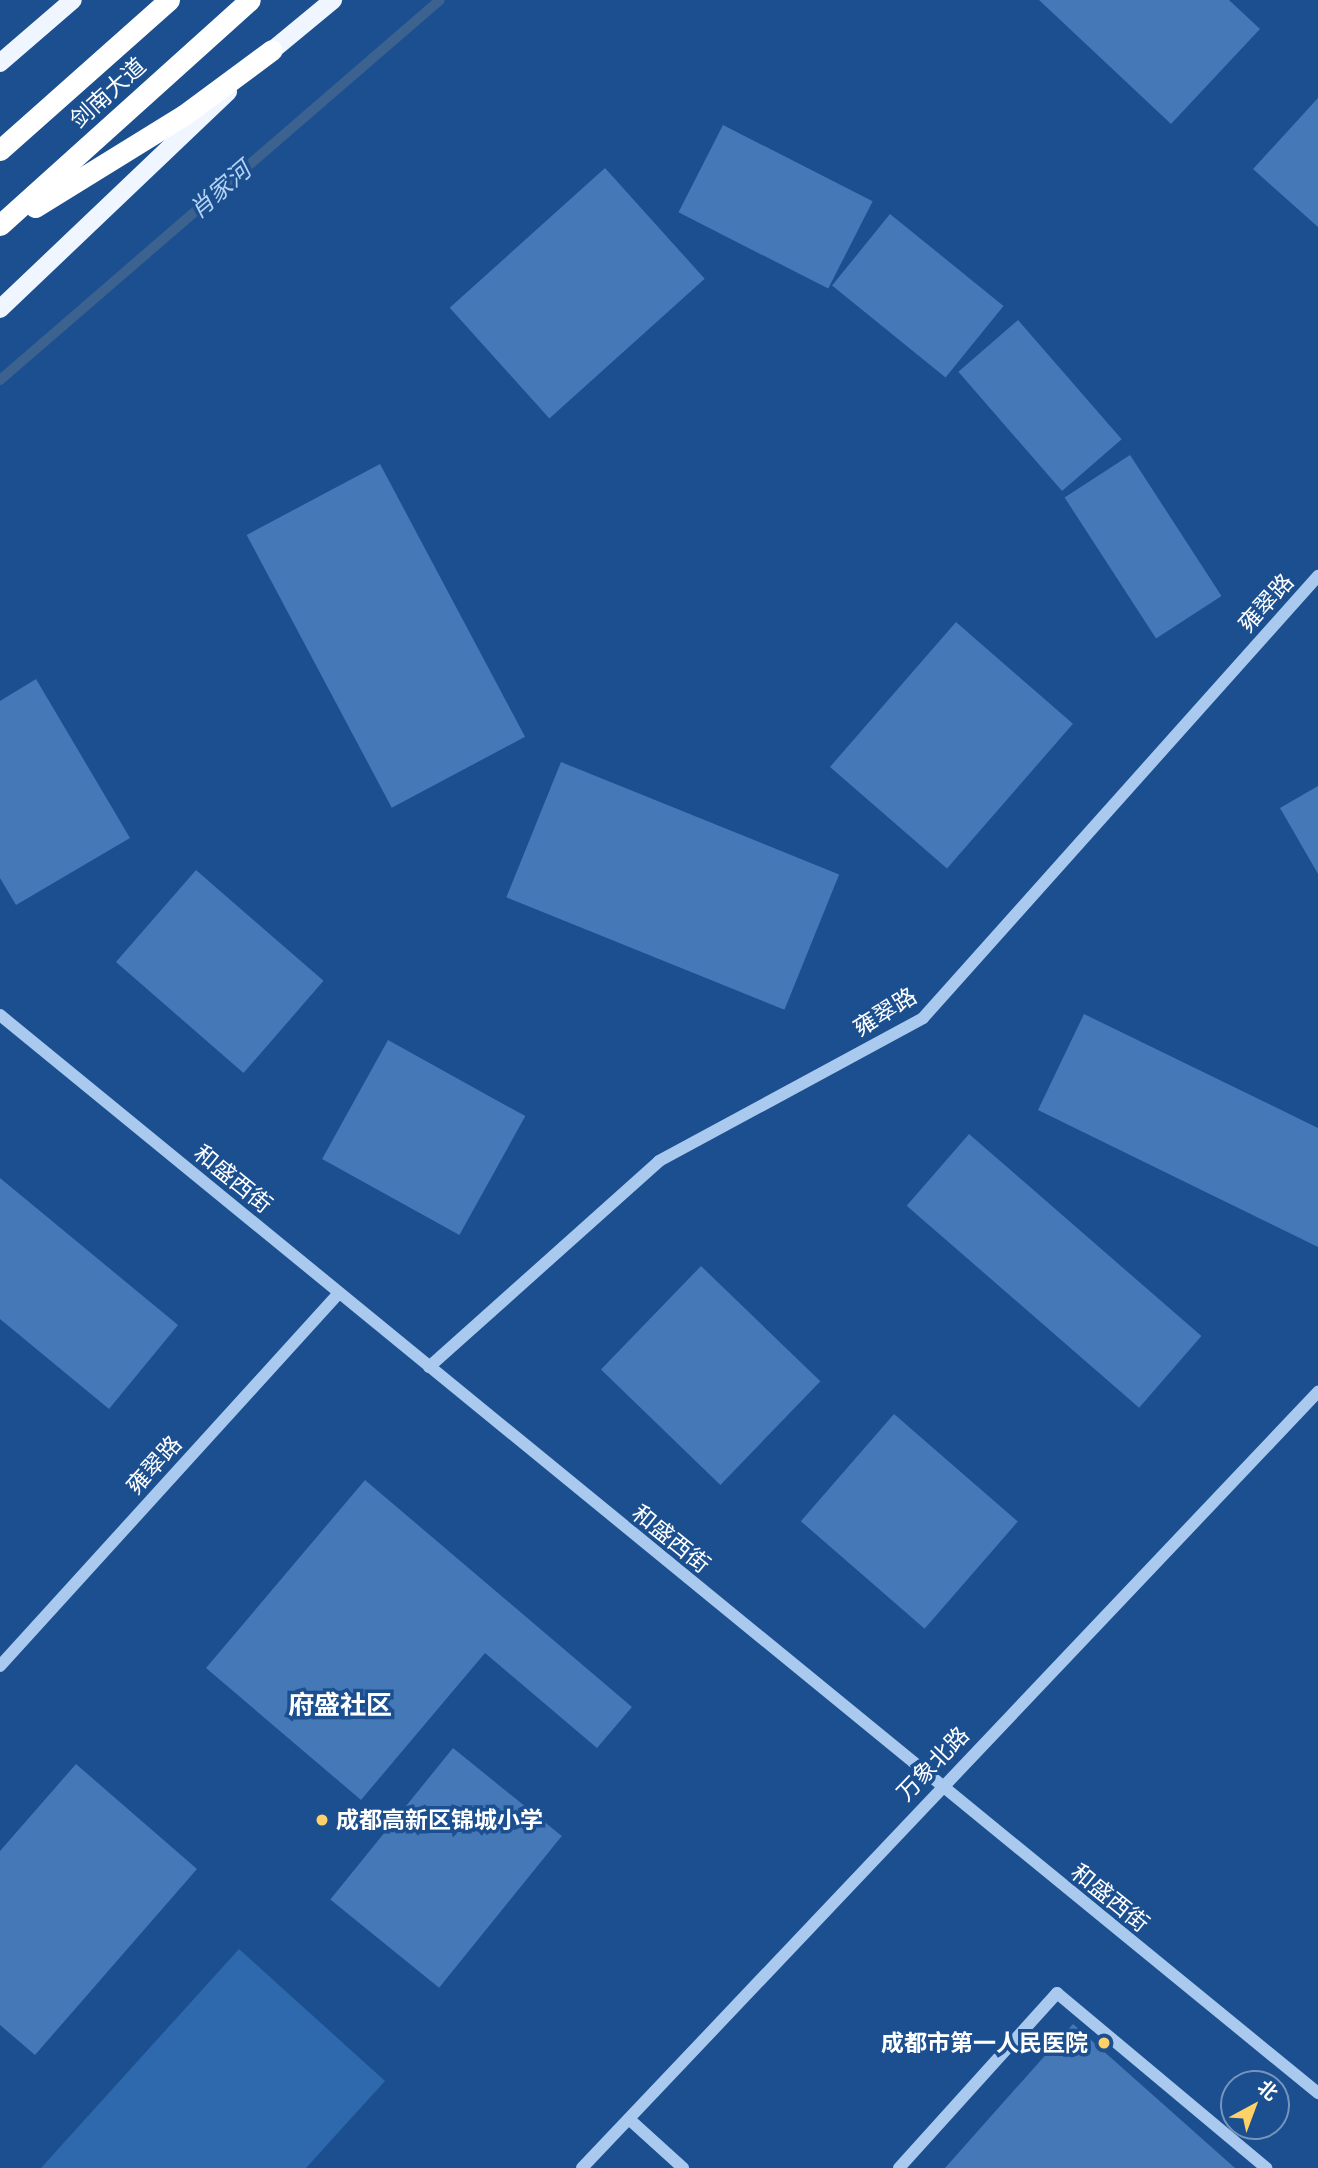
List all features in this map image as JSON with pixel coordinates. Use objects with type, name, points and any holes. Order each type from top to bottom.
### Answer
[{"type":"highway","name":"剑南大道","points":[[1,149],[169,0]]},
{"type":"highway","name":"剑南大道","points":[[0,226],[250,0]]},
{"type":"highway","points":[[0,226],[184,115],[272,50]]},
{"type":"main road","points":[[0,63],[73,0]]},
{"type":"main road","points":[[0,309],[272,50],[332,0]]},
{"type":"street","name":"雍翠路","points":[[429,1367],[659,1161],[923,1018],[1318,576]]},
{"type":"street","name":"和盛西街","points":[[0,1015],[940,1787],[1318,2093]]},
{"type":"street","name":"雍翠路","points":[[0,1666],[339,1293]]},
{"type":"street","name":"万象北路","points":[[582,2168],[940,1787],[1318,1392]]},
{"type":"street","points":[[899,2168],[1057,1993],[1266,2168]]},
{"type":"street","points":[[628,2119],[683,2168]]},
{"type":"shaded area","points":[[239,1949],[385,2081],[306,2168],[41,2168]]},
{"type":"building","points":[[1039,0],[1229,0],[1260,29],[1171,124]]},
{"type":"building","points":[[1318,98],[1318,227],[1253,169]]},
{"type":"building","points":[[723,125],[873,201],[828,289],[679,212]]},
{"type":"building","points":[[605,168],[705,279],[549,419],[450,308]]},
{"type":"building","points":[[890,214],[1003,306],[946,377],[832,285]]},
{"type":"building","points":[[1018,320],[1122,439],[1062,491],[958,372]]},
{"type":"building","points":[[1130,455],[1221,596],[1156,638],[1065,497]]},
{"type":"building","points":[[380,464],[525,737],[392,808],[247,535]]},
{"type":"building","points":[[956,622],[1073,724],[947,869],[830,767]]},
{"type":"building","points":[[36,679],[130,838],[16,905],[0,878],[0,701]]},
{"type":"building","points":[[561,762],[839,874],[784,1010],[506,897]]},
{"type":"building","points":[[1318,786],[1318,874],[1280,808]]},
{"type":"building","points":[[196,870],[324,981],[244,1073],[116,962]]},
{"type":"building","points":[[1084,1014],[1318,1128],[1318,1247],[1038,1110]]},
{"type":"building","points":[[388,1040],[525,1116],[459,1235],[322,1159]]},
{"type":"building","points":[[969,1134],[1201,1336],[1139,1408],[907,1206]]},
{"type":"building","points":[[0,1178],[178,1325],[109,1409],[0,1319]]},
{"type":"building","points":[[701,1266],[820,1381],[720,1485],[601,1370]]},
{"type":"building","points":[[894,1414],[1018,1522],[925,1629],[801,1521]]},
{"type":"building","points":[[365,1480],[632,1707],[597,1748],[485,1653],[361,1800],[206,1668]]},
{"type":"building","points":[[453,1748],[562,1836],[439,1988],[330,1900]]},
{"type":"building","points":[[76,1764],[197,1869],[35,2055],[0,2025],[0,1851]]},
{"type":"building","name":"成都市第一人民医院","points":[[1073,2024],[1235,2168],[945,2168]]},
{"type":"waterway","name":"肖家河","points":[[0,380],[440,0]]},
{"type":"place","name":"成都高新区锦城小学","points":[[322,1820]]},
{"type":"place","name":"成都市第一人民医院","points":[[1104,2043]]},
{"type":"district","name":"府盛社区","points":[[340,1706]]}]
